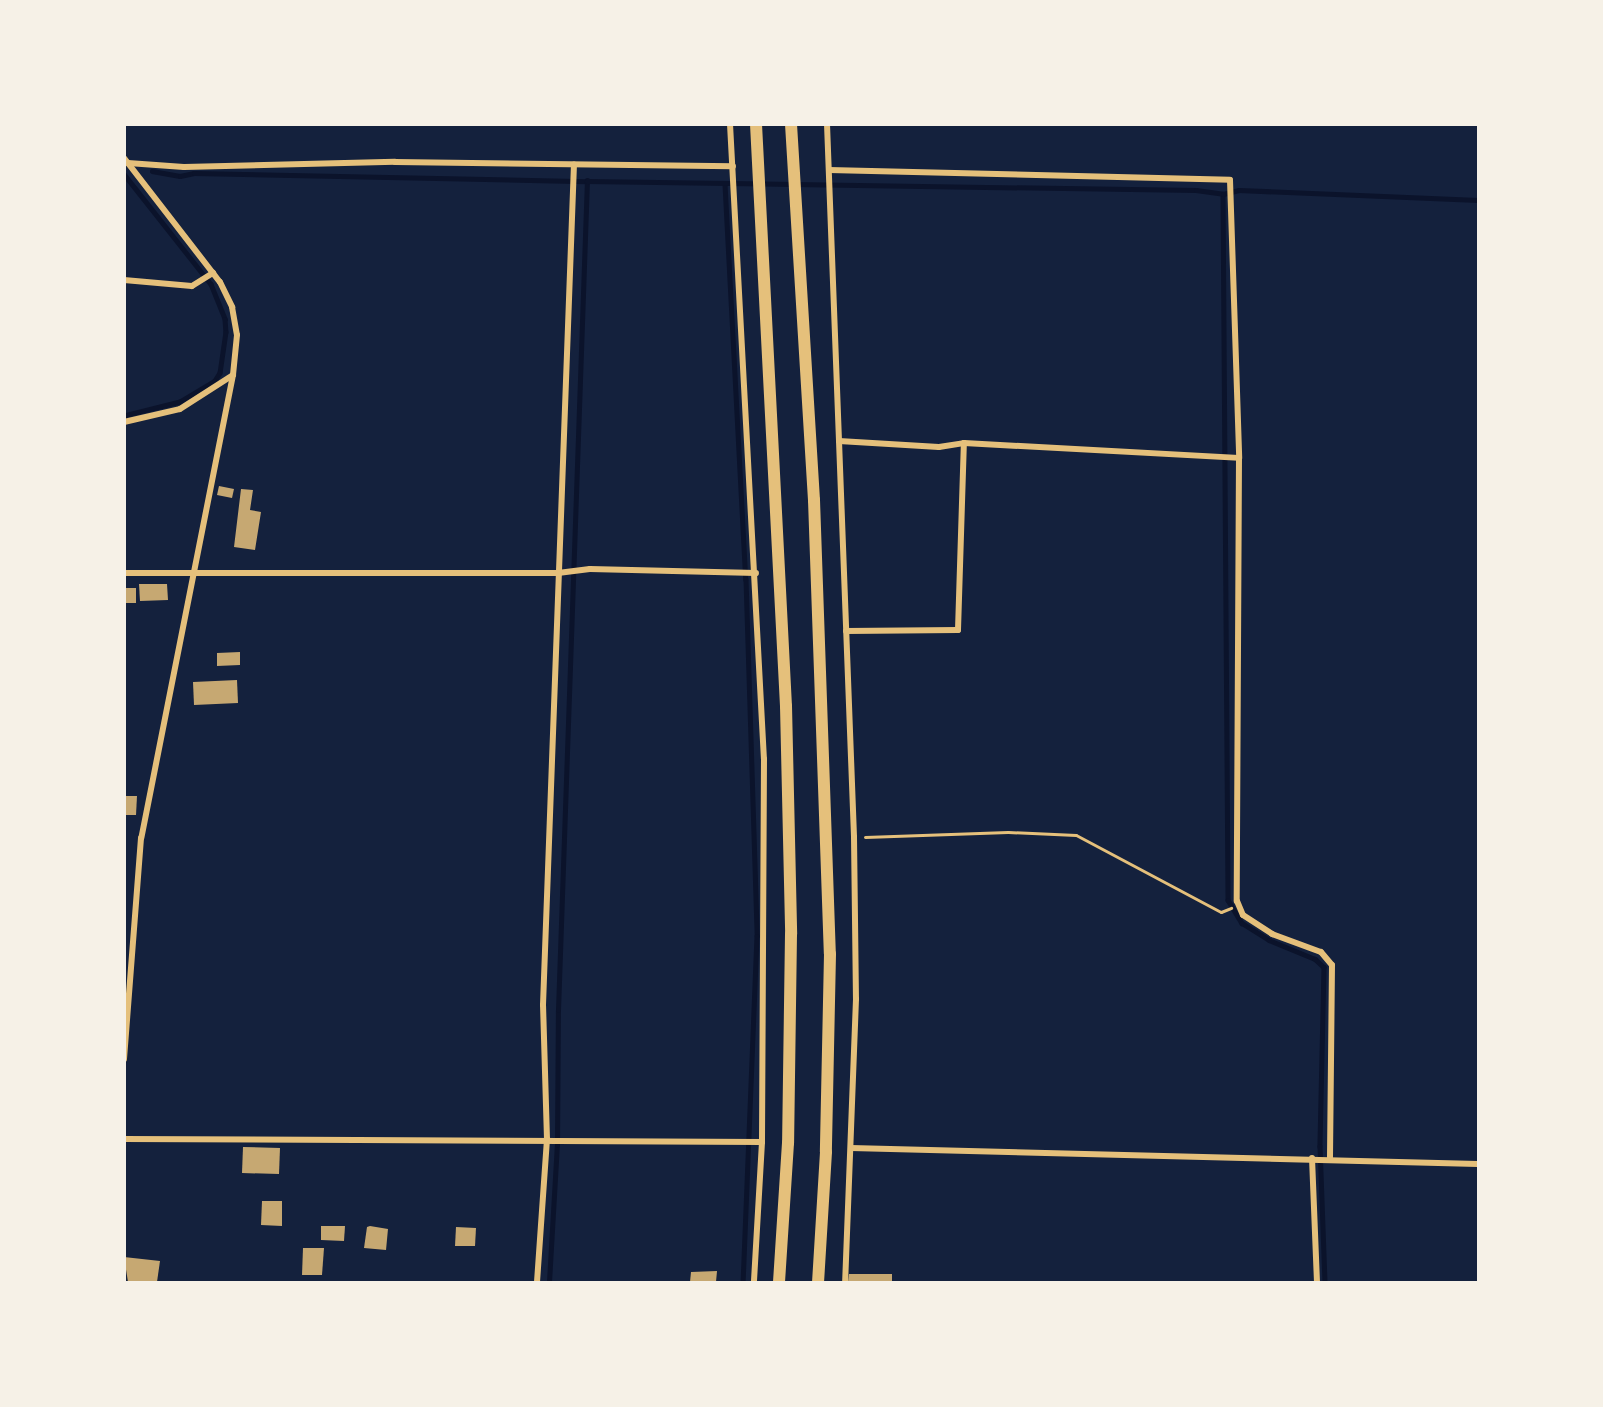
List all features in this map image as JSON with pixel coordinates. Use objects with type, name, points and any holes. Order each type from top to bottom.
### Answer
[{"type":"highway","points":[[756,124],[786,706],[791,934],[788,1143],[779,1282]]},
{"type":"highway","points":[[791,124],[814,500],[830,954],[826,1152],[818,1282]]},
{"type":"street","points":[[730,124],[756,573],[766,900],[762,1142],[754,1282]]},
{"type":"street","points":[[827,124],[854,837],[855,999],[845,1282]]},
{"type":"street","points":[[126,160],[184,167],[395,162],[733,166]]},
{"type":"street","points":[[124,1059],[141,838],[233,375],[237,335],[232,307],[126,160]]},
{"type":"street","points":[[537,1282],[550,1139],[543,1005],[561,572],[574,165]]},
{"type":"street","points":[[829,170],[1211,177],[1230,180],[1239,458],[1237,901],[1243,915],[1272,934],[1321,952],[1332,965],[1327,1159]]},
{"type":"street","points":[[124,280],[192,285],[209,276]]},
{"type":"street","points":[[124,422],[180,409],[233,375]]},
{"type":"street","points":[[839,441],[939,447],[964,443],[1239,458]]},
{"type":"street","points":[[846,631],[958,630],[964,443]]},
{"type":"street","points":[[124,573],[561,572],[579,570],[756,573]]},
{"type":"street","points":[[124,949],[133,949]]},
{"type":"street","points":[[124,1138],[762,1142]]},
{"type":"street","points":[[851,1148],[1479,1164]]},
{"type":"street","points":[[1314,1158],[1317,1282]]},
{"type":"path","points":[[854,837],[1008,832],[1076,835],[1221,912],[1227,909]]},
{"type":"building","points":[[219,486],[234,489],[232,498],[217,495]]},
{"type":"building","points":[[241,489],[253,490],[250,510],[261,512],[255,550],[234,547]]},
{"type":"building","points":[[139,584],[167,584],[168,600],[140,601]]},
{"type":"building","points":[[124,588],[136,588],[136,603],[124,603]]},
{"type":"building","points":[[240,652],[240,665],[217,666],[217,653]]},
{"type":"building","points":[[237,680],[238,703],[194,705],[193,682]]},
{"type":"building","points":[[124,796],[137,796],[136,815],[124,815]]},
{"type":"building","points":[[243,1147],[280,1148],[279,1174],[242,1173]]},
{"type":"building","points":[[262,1201],[282,1201],[282,1226],[261,1225]]},
{"type":"building","points":[[321,1226],[345,1226],[344,1241],[321,1240]]},
{"type":"building","points":[[367,1227],[388,1229],[386,1250],[364,1248]]},
{"type":"building","points":[[456,1227],[476,1228],[475,1246],[455,1246]]},
{"type":"building","points":[[303,1248],[324,1248],[322,1275],[302,1275]]},
{"type":"building","points":[[124,1257],[160,1261],[157,1282],[128,1282]]},
{"type":"building","points":[[717,1271],[716,1282],[690,1282],[691,1272]]},
{"type":"building","points":[[849,1274],[892,1274],[892,1282],[848,1282]]},
{"type":"waterway","points":[[152,171],[180,176],[194,173],[587,181]]},
{"type":"waterway","points":[[124,174],[211,284],[225,319],[226,332],[220,373],[215,381],[180,402],[124,416]]},
{"type":"waterway","points":[[549,1282],[557,1145],[558,1010],[587,181],[1196,190],[1223,194],[1239,190],[1478,200]]},
{"type":"waterway","points":[[725,184],[746,579],[757,936],[743,1282]]},
{"type":"waterway","points":[[1223,194],[1228,900],[1242,923],[1269,940],[1315,959],[1324,967],[1320,1146],[1325,1282]]}]
